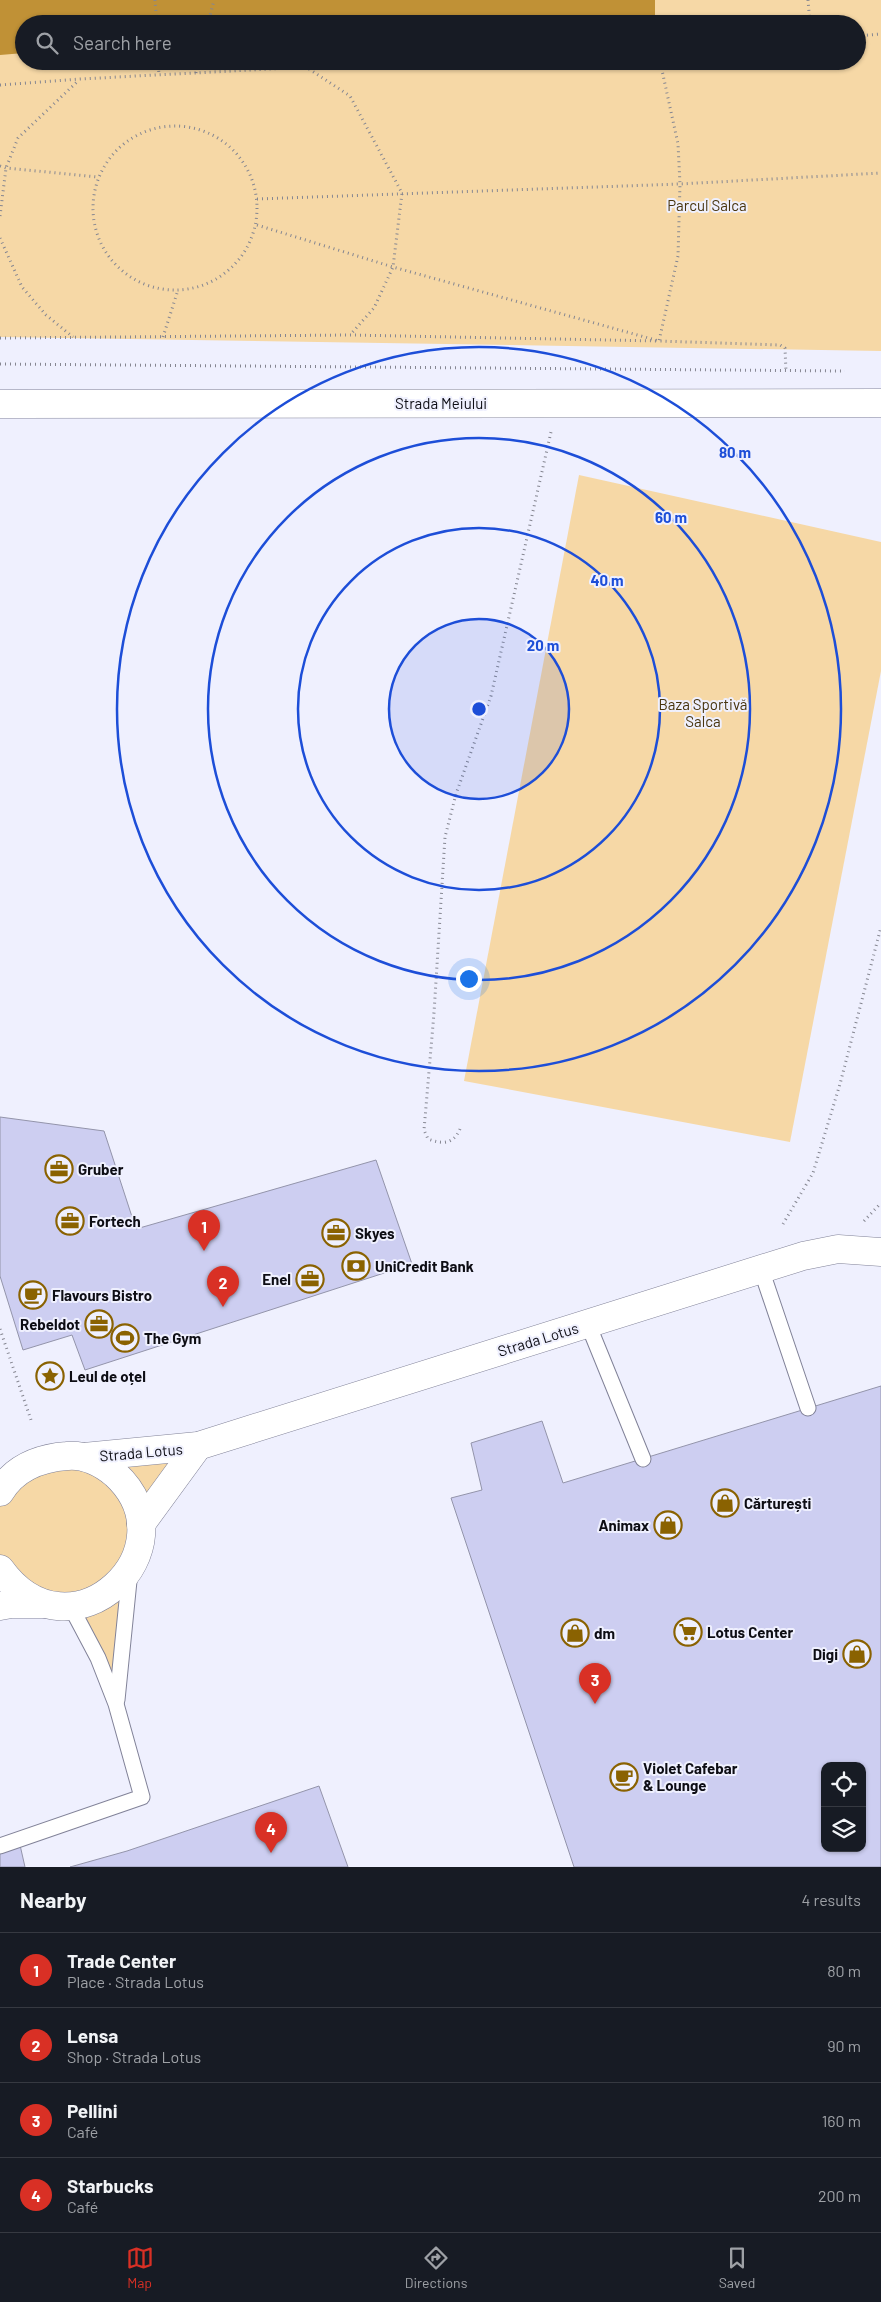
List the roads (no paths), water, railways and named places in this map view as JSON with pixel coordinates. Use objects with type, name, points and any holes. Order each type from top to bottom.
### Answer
[{"type":"street","name":"Strada Meiului","points":[[0,404],[881,403]]},
{"type":"street","name":"Strada Lotus","points":[[84,1457],[198,1446],[803,1256],[838,1249],[881,1252]]},
{"type":"street","name":"Strada Lotus","points":[[141,1524],[198,1446]]},
{"type":"street","name":"Strada Lotus","points":[[0,1492],[4,1485],[23,1467],[46,1457],[72,1455],[84,1457],[106,1466],[123,1482],[135,1501],[141,1524],[139,1547],[130,1569],[115,1588],[95,1601],[59,1605],[11,1604],[0,1606]]},
{"type":"street","points":[[0,1569],[10,1583],[27,1596],[59,1605]]},
{"type":"lane","points":[[761,1269],[808,1408]]},
{"type":"lane","points":[[588,1324],[643,1459]]},
{"type":"lane","points":[[116,1704],[130,1569]]},
{"type":"lane","points":[[0,1846],[142,1797],[116,1704],[98,1658],[59,1605]]},
{"type":"place","name":"Gruber","points":[[59,1169]]},
{"type":"place","name":"Fortech","points":[[70,1221]]},
{"type":"place","name":"Skyes","points":[[336,1233]]},
{"type":"place","name":"Trade Center","points":[[204,1251]]},
{"type":"place","name":"UniCredit Bank","points":[[356,1266]]},
{"type":"place","name":"Enel","points":[[310,1279]]},
{"type":"place","name":"Flavours Bistro","points":[[33,1295]]},
{"type":"place","name":"Lensa","points":[[223,1307]]},
{"type":"place","name":"Rebeldot","points":[[99,1324]]},
{"type":"place","name":"The Gym","points":[[125,1338]]},
{"type":"place","name":"Leul de oțel","points":[[50,1376]]},
{"type":"place","name":"Cărturești","points":[[725,1503]]},
{"type":"place","name":"Animax","points":[[668,1525]]},
{"type":"place","name":"Lotus Center","points":[[688,1632]]},
{"type":"place","name":"dm","points":[[575,1633]]},
{"type":"place","name":"Digi","points":[[857,1654]]},
{"type":"place","name":"Pellini","points":[[595,1704]]},
{"type":"place","name":"Violet Cafebar & Lounge","points":[[624,1777]]},
{"type":"place","name":"Starbucks","points":[[271,1853]]},
{"type":"park label","name":"Parcul Salca","points":[[707,205]]},
{"type":"park label","name":"Baza Sportivă Salca","points":[[703,712]]}]
